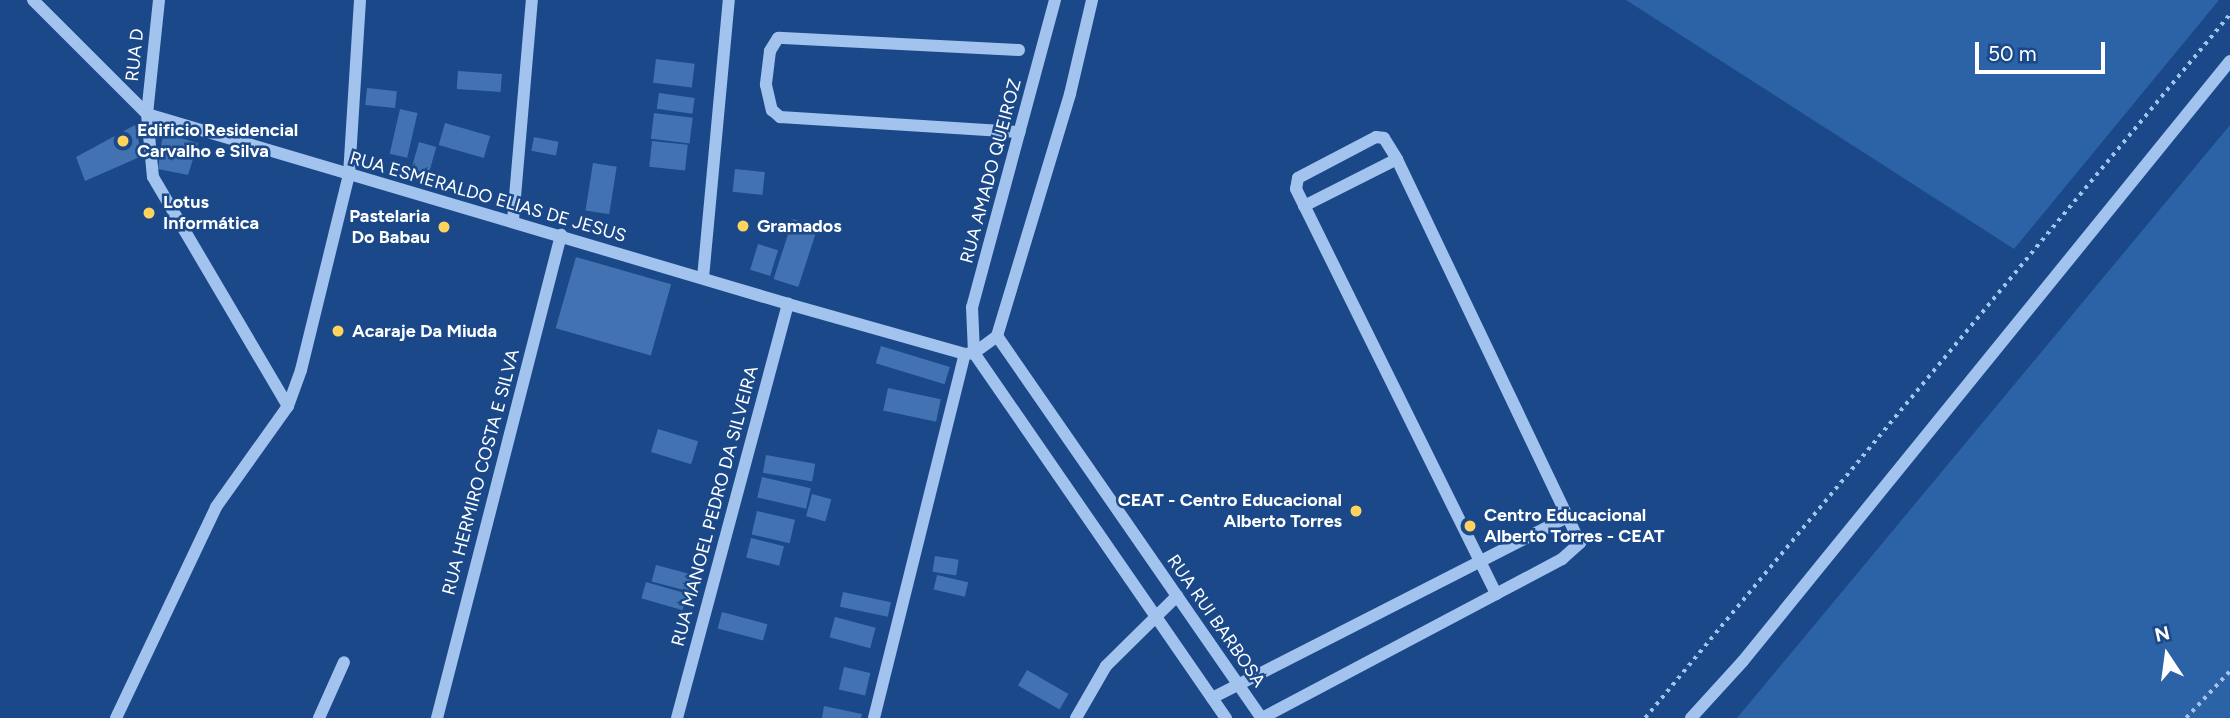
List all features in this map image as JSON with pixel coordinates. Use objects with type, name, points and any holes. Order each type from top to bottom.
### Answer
[{"type":"street","name":"RUA ESMERALDO ELIAS DE JESUS","points":[[33,0],[147,114],[970,354]]},
{"type":"street","name":"RUA D","points":[[159,0],[147,114],[149,157],[158,187],[288,406]]},
{"type":"street","points":[[116,718],[216,507],[288,406],[301,370],[349,175],[360,0]]},
{"type":"street","points":[[513,220],[532,0]]},
{"type":"street","points":[[703,278],[729,0]]},
{"type":"street","name":"RUA AMADO QUEIROZ","points":[[874,718],[970,354],[972,307],[1055,0]]},
{"type":"street","points":[[1092,0],[1069,94],[996,336],[970,354],[1226,718]]},
{"type":"street","points":[[1019,50],[778,38],[770,51],[766,85],[772,110],[780,117],[1020,132]]},
{"type":"street","points":[[1691,718],[1743,661],[2230,61]]},
{"type":"street","points":[[1262,718],[1496,594],[1574,552],[1579,537],[1567,517],[1397,159],[1384,138],[1376,137],[1298,178],[1296,189],[1496,594]]},
{"type":"street","points":[[1304,206],[1397,159]]},
{"type":"street","name":"RUA HERMIRO COSTA E SILVA","points":[[436,718],[561,235]]},
{"type":"street","name":"RUA MANOEL PEDRO DA SILVEIRA","points":[[677,718],[788,303]]},
{"type":"street","name":"RUA RUI BARBOSA","points":[[996,336],[1262,718]]},
{"type":"street","points":[[1212,698],[1567,517]]},
{"type":"street","points":[[1076,718],[1107,666],[1154,615],[1177,596]]},
{"type":"street","points":[[319,718],[344,662]]},
{"type":"path","points":[[1645,718],[2230,14]]},
{"type":"path","points":[[2186,718],[2230,671]]},
{"type":"shaded area","points":[[1626,0],[2219,0],[2014,249]]},
{"type":"shaded area","points":[[2230,125],[2230,718],[1737,718]]},
{"type":"building","points":[[656,59],[695,64],[692,88],[653,83]]},
{"type":"building","points":[[458,71],[502,74],[501,92],[457,89]]},
{"type":"building","points":[[367,88],[397,91],[395,108],[365,105]]},
{"type":"building","points":[[659,93],[695,98],[692,114],[657,109]]},
{"type":"building","points":[[400,109],[418,113],[407,158],[390,154]]},
{"type":"building","points":[[654,113],[693,118],[690,144],[651,139]]},
{"type":"building","points":[[445,123],[490,136],[484,158],[439,145]]},
{"type":"building","name":"Edificio Residencial Carvalho e Silva","points":[[135,125],[142,156],[85,181],[76,157]]},
{"type":"building","points":[[163,133],[198,143],[188,175],[158,169]]},
{"type":"building","points":[[534,137],[559,142],[556,156],[531,151]]},
{"type":"building","points":[[652,141],[688,145],[685,171],[649,167]]},
{"type":"building","points":[[419,142],[436,147],[427,180],[410,175]]},
{"type":"building","points":[[593,163],[617,167],[609,214],[585,210]]},
{"type":"building","points":[[735,169],[765,172],[762,195],[733,192]]},
{"type":"building","points":[[793,219],[818,227],[798,287],[774,279]]},
{"type":"building","points":[[758,244],[778,250],[770,276],[750,270]]},
{"type":"building","points":[[576,257],[671,284],[651,355],[556,328]]},
{"type":"building","points":[[881,346],[950,367],[945,384],[876,363]]},
{"type":"building","points":[[888,388],[941,399],[936,422],[883,410]]},
{"type":"building","points":[[658,429],[698,441],[691,464],[651,452]]},
{"type":"building","points":[[766,455],[815,464],[812,481],[763,473]]},
{"type":"building","points":[[762,477],[811,488],[806,509],[757,497]]},
{"type":"building","points":[[812,494],[831,499],[825,521],[806,516]]},
{"type":"building","points":[[757,511],[795,520],[790,543],[752,534]]},
{"type":"building","points":[[751,538],[784,546],[779,566],[746,557]]},
{"type":"building","points":[[935,556],[959,560],[956,576],[932,572]]},
{"type":"building","points":[[656,565],[696,576],[691,592],[652,581]]},
{"type":"building","points":[[937,575],[968,582],[965,597],[934,590]]},
{"type":"building","points":[[646,582],[687,594],[683,610],[641,598]]},
{"type":"building","points":[[843,592],[891,602],[888,617],[840,607]]},
{"type":"building","points":[[722,612],[767,624],[763,641],[718,628]]},
{"type":"building","points":[[835,617],[876,628],[870,648],[830,637]]},
{"type":"building","points":[[844,667],[870,673],[865,695],[839,689]]},
{"type":"building","points":[[1027,670],[1069,694],[1060,710],[1018,686]]},
{"type":"building","points":[[824,706],[862,714],[861,718],[822,718]]},
{"type":"place","name":"Edificio Residencial Carvalho e Silva","points":[[123,141]]},
{"type":"place","name":"Lotus Informática","points":[[149,213]]},
{"type":"place","name":"Gramados","points":[[743,226]]},
{"type":"place","name":"Pastelaria Do Babau","points":[[444,227]]},
{"type":"place","name":"Acaraje Da Miuda","points":[[338,331]]},
{"type":"place","name":"CEAT - Centro Educacional Alberto Torres","points":[[1356,511]]},
{"type":"place","name":"Centro Educacional Alberto Torres - CEAT","points":[[1470,526]]}]
